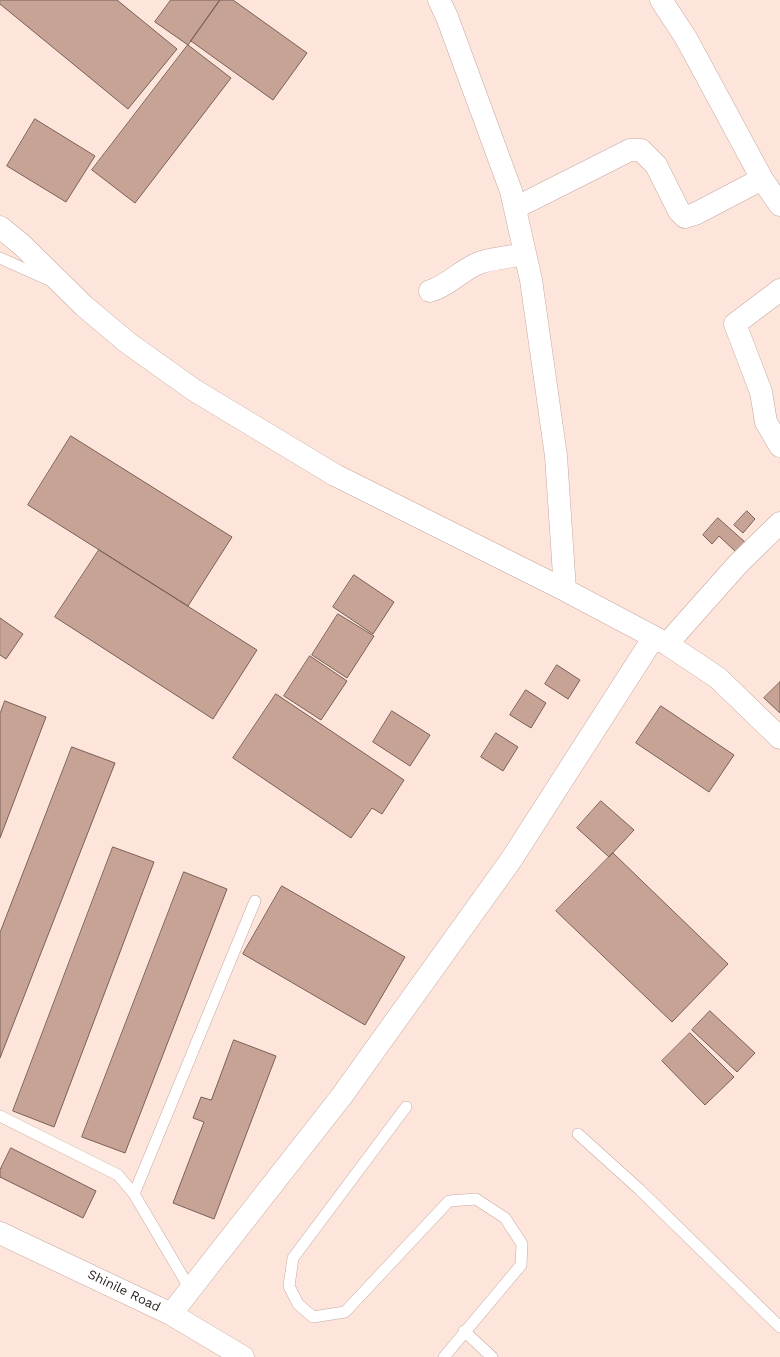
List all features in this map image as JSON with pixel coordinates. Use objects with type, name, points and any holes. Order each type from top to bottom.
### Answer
[{"type":"street","points":[[439,0],[447,17],[509,184],[531,280],[556,456],[565,590]]},
{"type":"street","points":[[661,0],[686,38],[762,179],[780,205]]},
{"type":"street","points":[[515,208],[630,150],[641,150],[656,165],[679,211],[685,217],[695,214],[762,179]]},
{"type":"street","points":[[0,227],[22,245],[84,306],[128,343],[194,390],[335,475],[565,590],[660,641],[718,678],[780,738]]},
{"type":"street","points":[[430,291],[440,288],[456,275],[480,263],[525,254]]},
{"type":"street","points":[[780,290],[735,324],[761,392],[766,422],[780,446]]},
{"type":"street","points":[[171,1314],[341,1097],[511,860],[660,641],[780,523]]},
{"type":"street","name":"Shinile Road","points":[[0,1233],[171,1314],[243,1357]]},
{"type":"lane","points":[[0,258],[62,285]]},
{"type":"lane","points":[[134,1194],[255,901]]},
{"type":"lane","points":[[406,1107],[293,1258],[289,1286],[298,1304],[313,1317],[345,1312],[450,1201],[476,1199],[505,1218],[522,1244],[521,1265],[464,1331],[444,1357]]},
{"type":"lane","points":[[0,1116],[118,1175],[134,1194],[190,1289]]},
{"type":"lane","points":[[578,1134],[639,1189],[780,1327]]},
{"type":"lane","points":[[464,1331],[492,1357]]},
{"type":"building","points":[[0,0],[117,0],[177,49],[128,109],[0,4]]},
{"type":"building","points":[[171,0],[220,0],[188,45],[155,22]]},
{"type":"building","points":[[220,0],[233,0],[307,53],[273,100],[191,41]]},
{"type":"building","points":[[188,45],[231,78],[135,203],[92,170]]},
{"type":"building","points":[[35,119],[95,156],[66,202],[7,166]]},
{"type":"building","points":[[71,436],[232,537],[188,606],[28,505]]},
{"type":"building","points":[[747,511],[755,519],[743,533],[734,525]]},
{"type":"building","points":[[718,518],[746,543],[737,553],[719,536],[712,544],[703,535]]},
{"type":"building","points":[[99,550],[257,650],[213,719],[55,617]]},
{"type":"building","points":[[354,575],[394,602],[373,634],[333,607]]},
{"type":"building","points":[[338,614],[374,636],[347,678],[312,655]]},
{"type":"building","points":[[0,618],[23,634],[6,659],[0,655]]},
{"type":"building","points":[[310,656],[347,681],[321,720],[284,696]]},
{"type":"building","points":[[557,665],[580,680],[568,699],[545,684]]},
{"type":"building","points":[[780,682],[780,713],[764,698]]},
{"type":"building","points":[[526,690],[546,703],[531,728],[510,715]]},
{"type":"building","points":[[276,694],[404,780],[382,814],[372,808],[351,838],[233,758]]},
{"type":"building","points":[[5,701],[46,717],[0,838],[0,714]]},
{"type":"building","points":[[661,706],[734,755],[709,792],[636,743]]},
{"type":"building","points":[[392,711],[430,735],[410,766],[373,742]]},
{"type":"building","points":[[496,733],[518,747],[503,771],[481,757]]},
{"type":"building","points":[[72,747],[115,763],[0,1058],[0,933]]},
{"type":"building","points":[[601,801],[634,830],[609,857],[577,828]]},
{"type":"building","points":[[113,847],[154,862],[54,1127],[13,1111]]},
{"type":"building","points":[[613,853],[728,964],[672,1022],[556,911]]},
{"type":"building","points":[[184,872],[227,889],[125,1153],[82,1137]]},
{"type":"building","points":[[282,886],[405,957],[365,1025],[243,954]]},
{"type":"building","points":[[710,1011],[755,1053],[737,1072],[692,1030]]},
{"type":"building","points":[[690,1033],[734,1077],[705,1105],[662,1061]]},
{"type":"building","points":[[234,1040],[276,1056],[214,1219],[173,1203],[204,1122],[193,1118],[201,1097],[211,1100]]},
{"type":"building","points":[[11,1148],[96,1191],[83,1218],[0,1177],[0,1170]]}]
